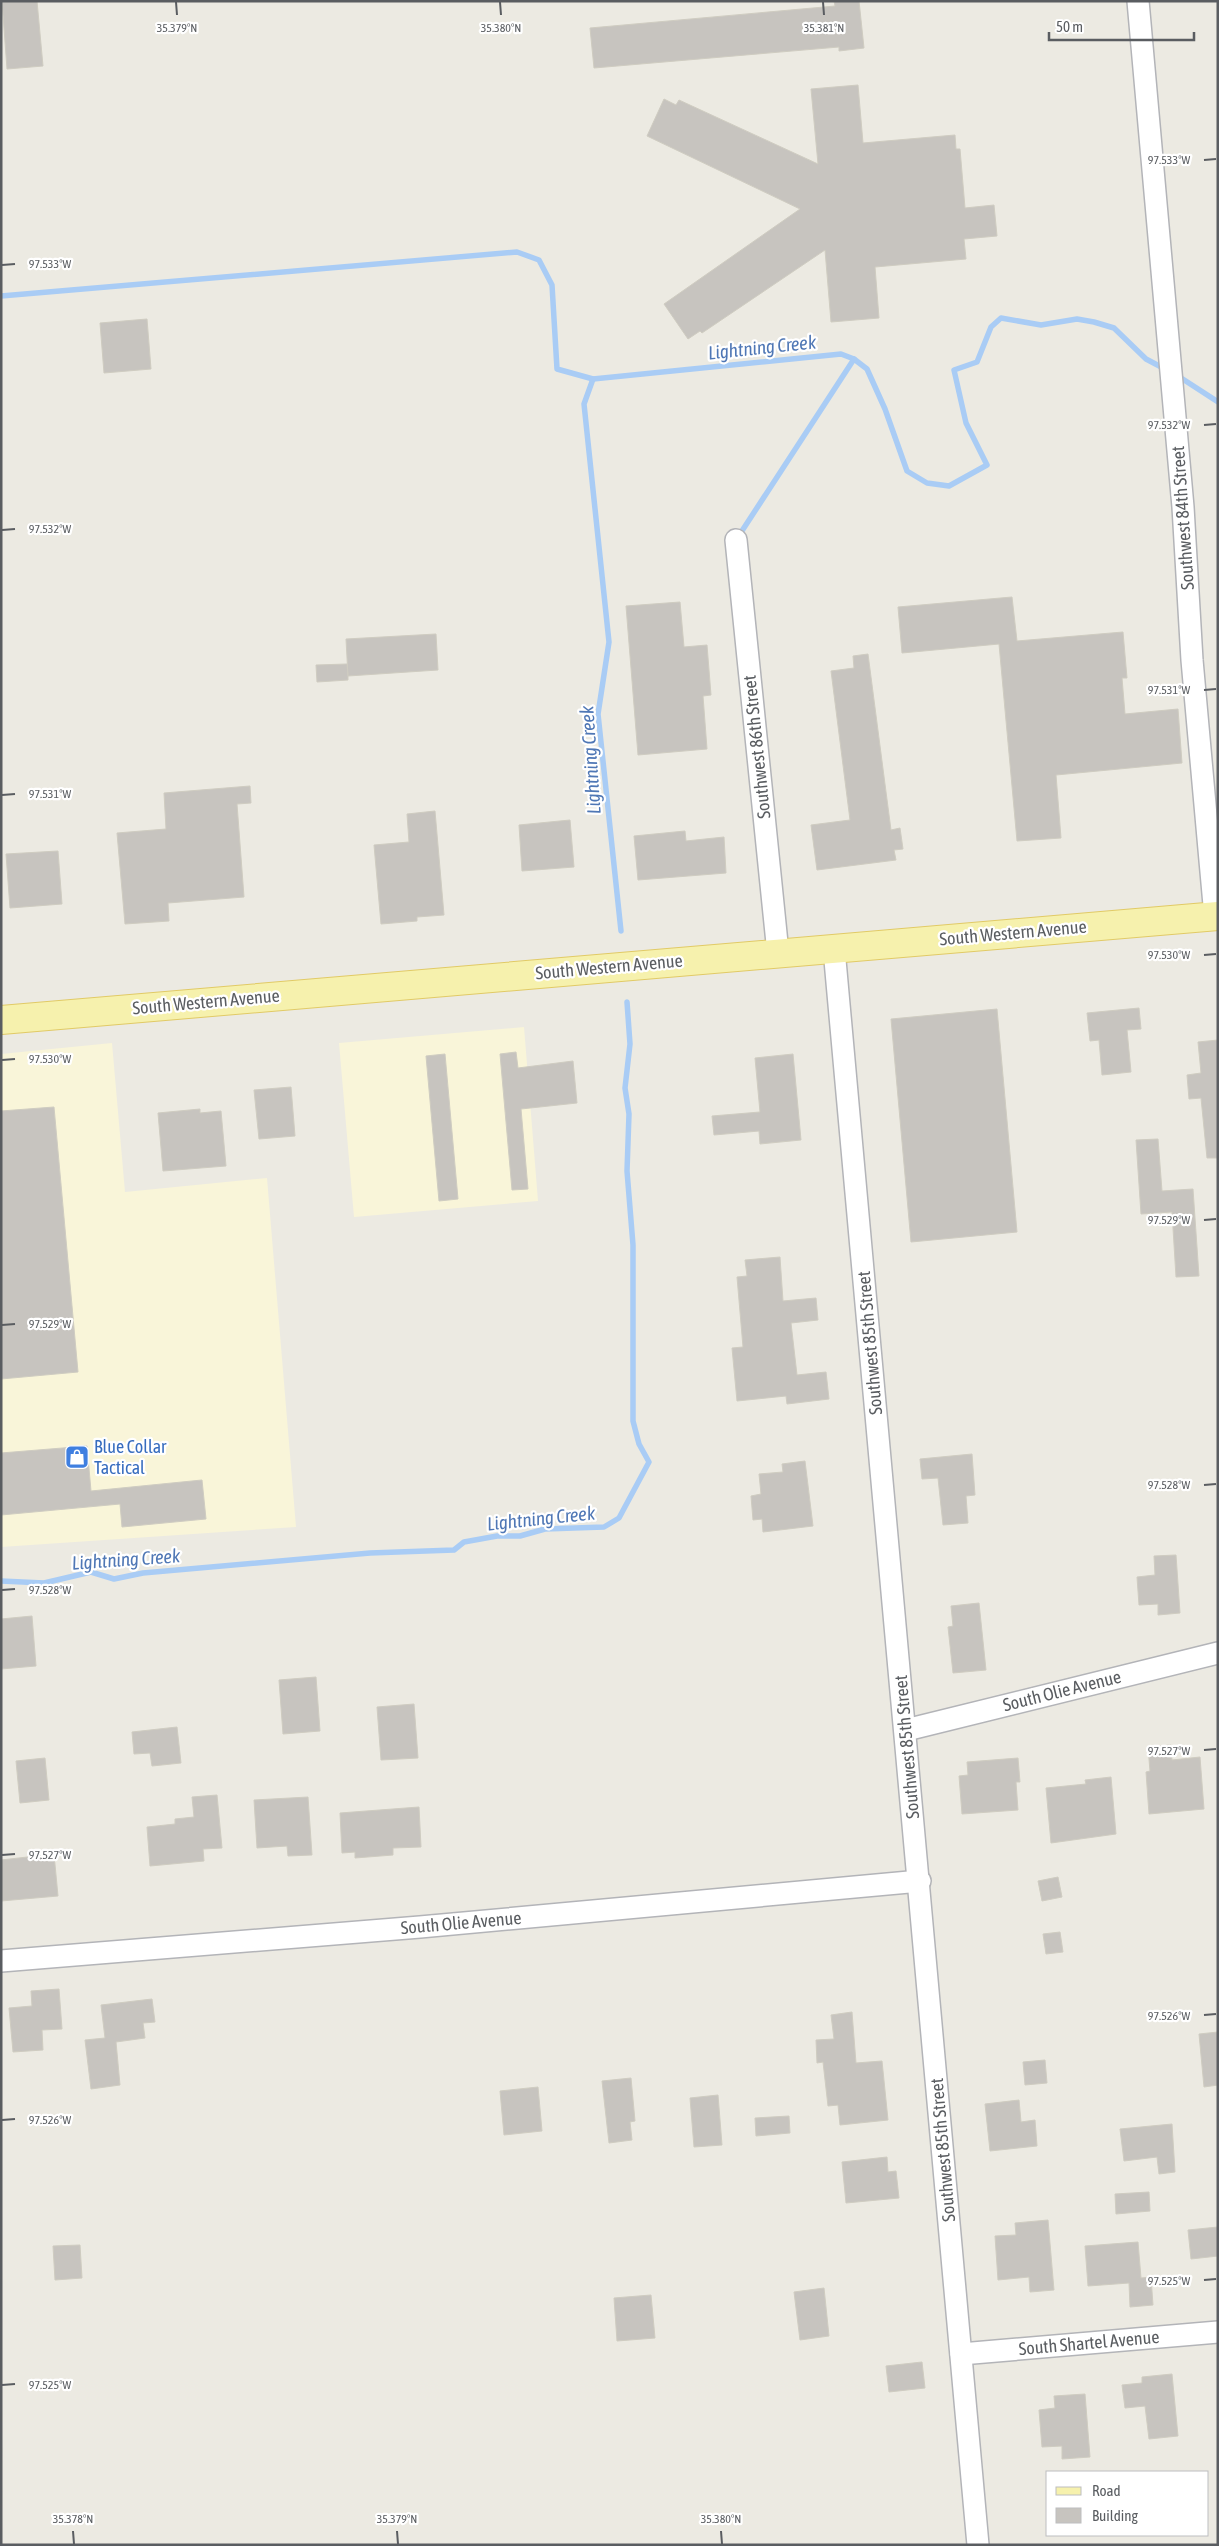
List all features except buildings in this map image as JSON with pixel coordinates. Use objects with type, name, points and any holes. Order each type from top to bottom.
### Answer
[{"type":"main road","name":"South Western Avenue","points":[[1,1020],[1216,916]]},
{"type":"street","name":"Southwest 84th Street","points":[[1138,1],[1173,394],[1193,670],[1216,916]]},
{"type":"street","name":"Southwest 86th Street","points":[[736,540],[778,953]]},
{"type":"street","name":"Southwest 85th Street","points":[[834,949],[920,1881],[978,2545]]},
{"type":"street","name":"South Olie Avenue","points":[[906,1730],[1218,1653]]},
{"type":"street","name":"South Olie Avenue","points":[[1,1961],[420,1927],[920,1881]]},
{"type":"street","name":"South Shartel Avenue","points":[[961,2354],[1218,2332]]},
{"type":"shaded area","points":[[524,1027],[538,1201],[354,1217],[339,1043]]},
{"type":"shaded area","points":[[112,1043],[125,1192],[267,1178],[296,1527],[1,1547],[1,1054]]},
{"type":"waterway","name":"Lightning Creek","points":[[1,296],[517,252],[539,260],[552,285],[557,369],[593,379],[841,354],[854,359],[867,369],[885,409],[907,471],[927,483],[949,486],[987,465],[966,423],[954,370],[977,362],[991,327],[1001,318],[1041,325],[1077,319],[1114,328],[1146,359],[1165,369]]},
{"type":"waterway","points":[[738,537],[854,359]]},
{"type":"waterway","name":"Lightning Creek","points":[[1178,376],[1218,402]]},
{"type":"waterway","name":"Lightning Creek","points":[[593,379],[584,404],[609,642],[598,714],[621,931]]},
{"type":"waterway","name":"Lightning Creek","points":[[1,1581],[44,1583],[91,1572],[114,1579],[143,1573],[370,1553],[454,1550],[464,1542],[497,1536],[520,1536],[545,1529],[604,1527],[619,1518],[649,1462],[639,1444],[633,1421],[633,1245],[627,1171],[629,1114],[625,1088],[630,1044],[627,1002]]},
{"type":"place","name":"Blue Collar Tactical","points":[[77,1457]]}]
